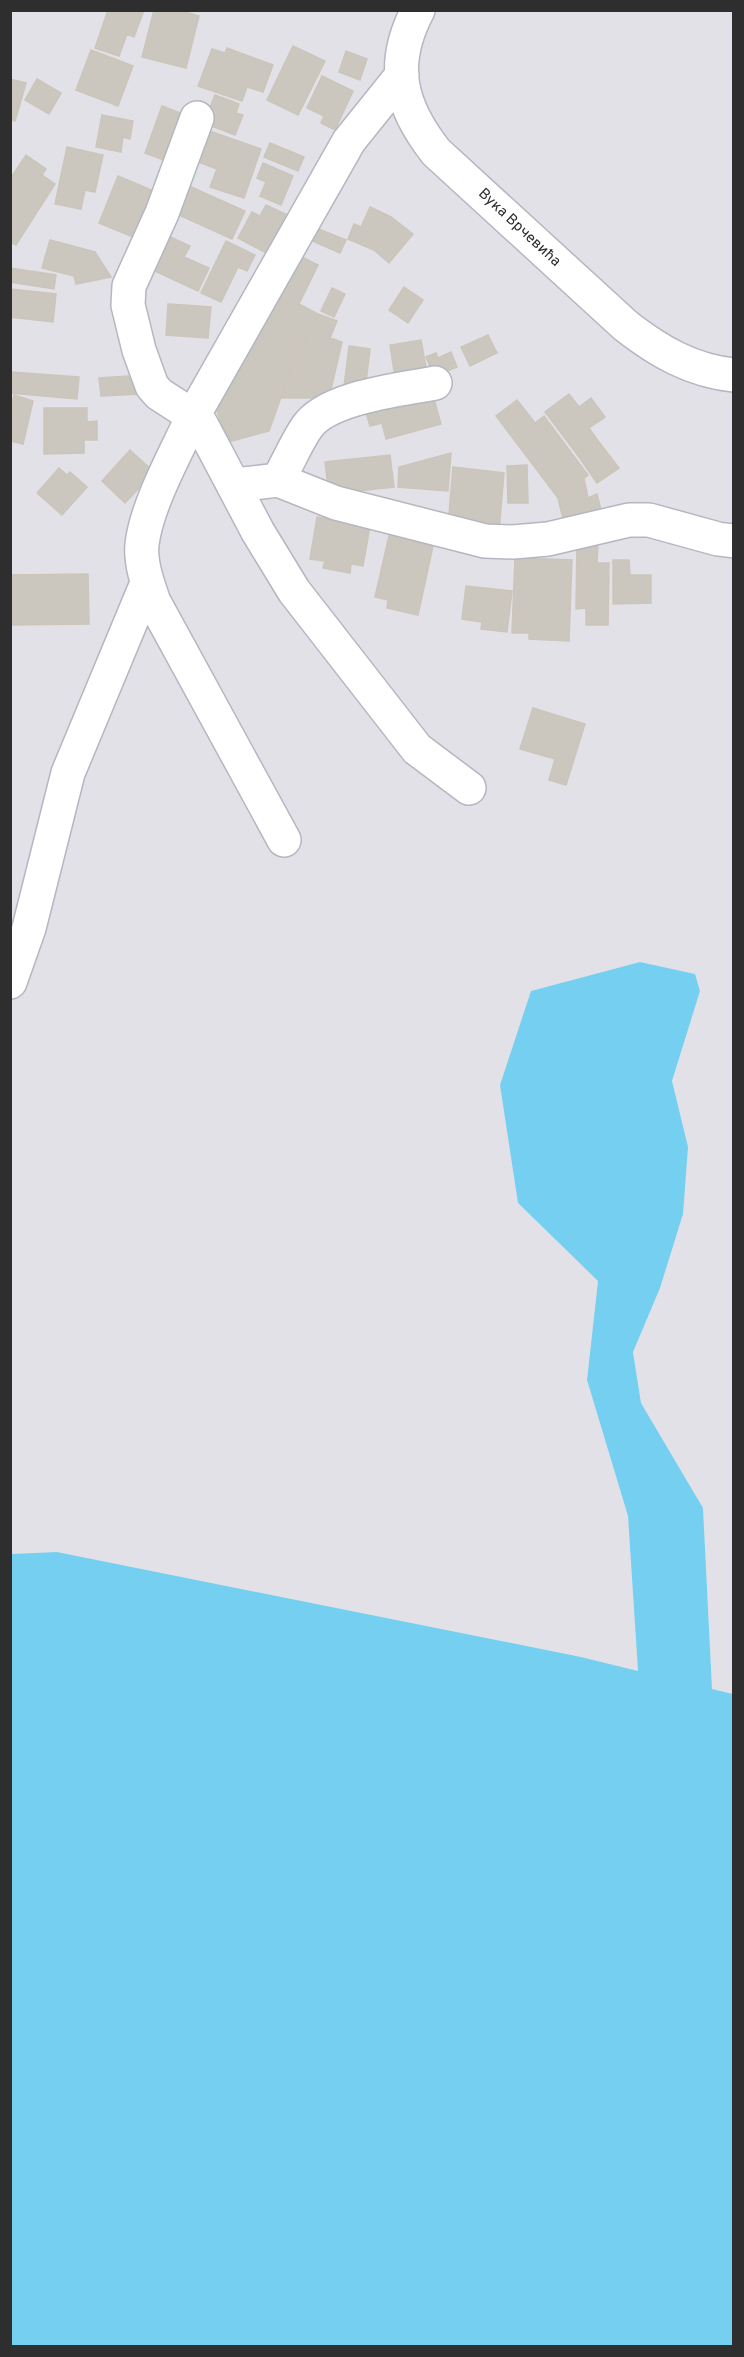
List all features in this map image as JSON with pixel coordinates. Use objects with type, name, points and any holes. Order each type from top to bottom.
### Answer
[{"type":"street","name":"Вука Врчевића","points":[[418,10],[406,39],[402,57],[402,75],[408,109],[422,134],[436,152],[626,327],[650,345],[677,360],[734,375]]},
{"type":"street","points":[[284,840],[154,602],[147,583],[142,545],[154,502],[204,393],[349,141],[402,75]]},
{"type":"street","points":[[196,118],[162,213],[129,286],[128,305],[139,350],[152,386],[159,394],[193,416],[201,424],[258,532],[294,591],[417,749],[469,788]]},
{"type":"street","points":[[279,480],[307,427],[326,410],[343,402],[435,383]]},
{"type":"street","points":[[235,485],[279,480],[336,503],[485,541],[513,542],[548,539],[629,520],[649,520],[717,539],[734,541]]},
{"type":"street","points":[[10,982],[29,928],[68,772],[147,583]]},
{"type":"shaded area","points":[[10,11],[733,11],[733,1694],[712,1689],[703,1508],[641,1403],[633,1351],[660,1288],[687,1147],[672,1081],[700,991],[695,974],[640,962],[531,991],[518,1203],[598,1281],[587,1380],[628,1516],[638,1671],[581,1657],[57,1552],[11,1554]]},
{"type":"water","points":[[640,962],[695,974],[700,991],[672,1081],[688,1147],[683,1214],[660,1288],[633,1352],[641,1403],[703,1508],[712,1689],[733,1694],[733,2346],[11,2346],[11,1554],[57,1552],[581,1657],[638,1671],[628,1516],[587,1380],[598,1281],[518,1203],[500,1085],[531,991]]},
{"type":"building","points":[[108,10],[144,10],[134,37],[127,34],[119,56],[95,48]]},
{"type":"building","points":[[154,10],[179,10],[199,16],[186,68],[142,57]]},
{"type":"building","points":[[293,46],[325,61],[298,115],[267,100]]},
{"type":"building","points":[[227,48],[273,65],[263,92],[247,87],[242,101],[198,86],[212,49],[225,53]]},
{"type":"building","points":[[91,50],[133,66],[118,106],[76,90]]},
{"type":"building","points":[[346,51],[367,59],[360,80],[339,72]]},
{"type":"building","points":[[322,76],[353,91],[335,130],[321,123],[324,116],[307,108]]},
{"type":"building","points":[[10,79],[26,83],[15,121],[10,119]]},
{"type":"building","points":[[37,79],[61,93],[49,114],[25,100]]},
{"type":"building","points":[[215,95],[239,104],[236,113],[243,115],[235,135],[204,123]]},
{"type":"building","points":[[162,106],[183,114],[172,163],[145,153]]},
{"type":"building","points":[[102,115],[133,121],[130,139],[123,137],[121,152],[96,147]]},
{"type":"building","points":[[204,129],[261,149],[244,198],[210,187],[217,169],[193,160]]},
{"type":"building","points":[[270,143],[304,157],[298,171],[264,157]]},
{"type":"building","points":[[67,147],[103,155],[95,192],[85,190],[81,209],[55,204]]},
{"type":"building","points":[[26,155],[46,169],[42,175],[55,184],[16,245],[10,242],[10,179]]},
{"type":"building","points":[[263,163],[293,176],[281,205],[260,196],[266,182],[257,178]]},
{"type":"building","points":[[118,176],[156,192],[138,239],[99,223]]},
{"type":"building","points":[[189,186],[245,211],[232,239],[177,214]]},
{"type":"building","points":[[266,205],[292,217],[272,256],[238,238],[252,212],[260,216]]},
{"type":"building","points":[[370,207],[391,217],[413,234],[389,263],[374,250],[348,239],[354,224],[361,227]]},
{"type":"building","points":[[316,228],[346,240],[340,253],[310,240]]},
{"type":"building","points":[[164,234],[190,246],[184,257],[209,268],[198,291],[148,268]]},
{"type":"building","points":[[50,240],[95,252],[111,277],[76,284],[74,276],[42,268]]},
{"type":"building","points":[[226,241],[255,255],[247,271],[238,267],[221,302],[201,293]]},
{"type":"building","points":[[298,255],[318,265],[299,304],[318,314],[291,369],[251,349]]},
{"type":"building","points":[[10,268],[56,275],[54,289],[10,282]]},
{"type":"building","points":[[404,287],[423,300],[408,323],[389,310]]},
{"type":"building","points":[[332,288],[345,294],[334,317],[321,311]]},
{"type":"building","points":[[10,289],[56,294],[53,322],[10,317]]},
{"type":"building","points":[[168,304],[211,307],[208,338],[166,335]]},
{"type":"building","points":[[318,314],[337,321],[330,338],[342,342],[329,398],[281,398],[291,369]]},
{"type":"building","points":[[488,335],[497,353],[470,366],[461,347]]},
{"type":"building","points":[[421,340],[427,373],[395,378],[390,345]]},
{"type":"building","points":[[349,346],[370,349],[365,390],[343,395]]},
{"type":"building","points":[[251,349],[291,369],[269,431],[228,442],[217,411]]},
{"type":"building","points":[[451,352],[457,367],[434,376],[426,357],[436,353],[438,358]]},
{"type":"building","points":[[10,372],[79,377],[77,399],[10,393]]},
{"type":"building","points":[[129,376],[140,394],[101,396],[99,378]]},
{"type":"building","points":[[432,392],[441,424],[386,439],[382,423],[370,426],[365,409]]},
{"type":"building","points":[[569,394],[579,407],[591,398],[605,417],[589,428],[596,438],[576,453],[545,412]]},
{"type":"building","points":[[14,395],[33,401],[23,444],[10,441],[10,411]]},
{"type":"building","points":[[517,400],[535,423],[544,416],[588,475],[558,498],[496,416]]},
{"type":"building","points":[[44,408],[87,408],[87,422],[97,421],[97,440],[84,440],[84,453],[44,454]]},
{"type":"building","points":[[596,438],[619,468],[597,483],[576,453]]},
{"type":"building","points":[[130,450],[154,472],[125,503],[102,481]]},
{"type":"building","points":[[451,453],[448,491],[398,487],[399,467]]},
{"type":"building","points":[[390,455],[394,487],[329,494],[325,462]]},
{"type":"building","points":[[527,465],[528,503],[508,503],[507,466]]},
{"type":"building","points":[[453,467],[504,473],[499,531],[448,526]]},
{"type":"building","points":[[59,468],[67,475],[70,472],[87,487],[62,515],[37,493]]},
{"type":"building","points":[[584,479],[588,498],[597,494],[603,518],[565,527],[558,498]]},
{"type":"building","points":[[317,517],[370,526],[363,566],[351,564],[350,573],[323,568],[325,561],[310,559]]},
{"type":"building","points":[[389,536],[433,546],[418,615],[387,608],[388,600],[375,597]]},
{"type":"building","points":[[577,543],[598,543],[597,563],[609,563],[608,625],[586,625],[586,608],[576,609]]},
{"type":"building","points":[[515,558],[572,560],[569,641],[529,639],[529,633],[512,633]]},
{"type":"building","points":[[613,560],[629,560],[630,575],[651,575],[651,603],[613,604]]},
{"type":"building","points":[[88,574],[89,624],[10,625],[10,575]]},
{"type":"building","points":[[466,586],[512,591],[507,632],[481,629],[482,622],[462,619]]},
{"type":"building","points":[[533,708],[585,724],[566,785],[549,780],[555,759],[520,749]]}]
